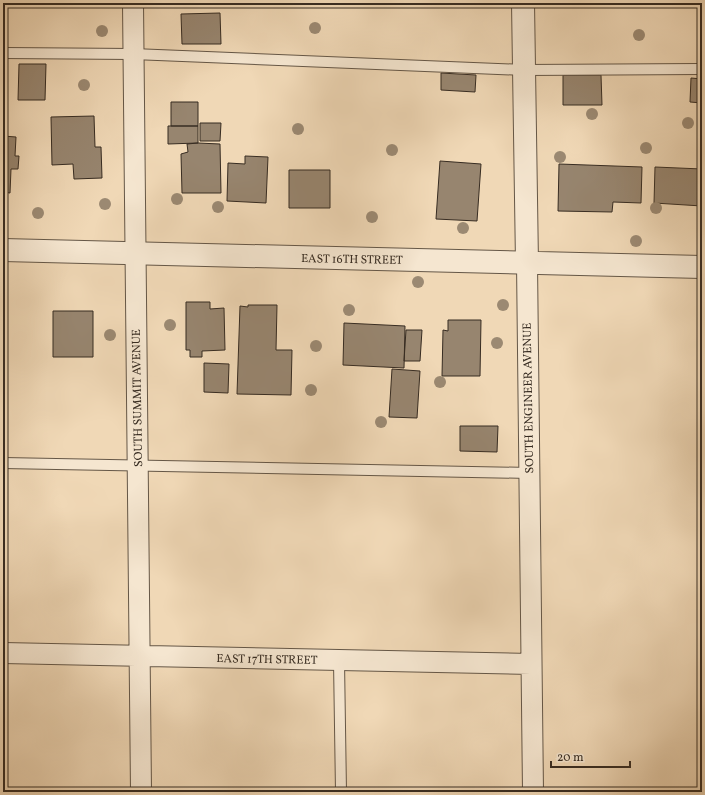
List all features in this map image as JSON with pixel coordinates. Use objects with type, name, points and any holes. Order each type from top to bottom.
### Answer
[{"type":"street","name":"SOUTH SUMMIT AVENUE","points":[[133,3],[141,792]]},
{"type":"street","name":"SOUTH ENGINEER AVENUE","points":[[523,3],[533,792]]},
{"type":"street","name":"EAST 16TH STREET","points":[[3,250],[702,267]]},
{"type":"street","name":"EAST 17TH STREET","points":[[3,653],[531,664]]},
{"type":"lane","points":[[3,53],[133,54],[524,70],[702,69]]},
{"type":"lane","points":[[3,463],[529,473]]},
{"type":"lane","points":[[339,661],[341,792]]},
{"type":"building","points":[[215,3],[215,5],[194,4]]},
{"type":"building","points":[[220,13],[221,44],[182,44],[181,14]]},
{"type":"building","points":[[19,64],[46,64],[45,100],[18,100]]},
{"type":"building","points":[[441,73],[476,75],[475,92],[441,90]]},
{"type":"building","points":[[563,75],[601,75],[602,105],[563,105]]},
{"type":"building","points":[[691,78],[702,79],[702,103],[690,102]]},
{"type":"building","points":[[171,102],[198,102],[198,126],[171,126]]},
{"type":"building","points":[[94,116],[95,147],[101,147],[102,178],[74,179],[73,164],[52,165],[51,117]]},
{"type":"building","points":[[200,123],[221,123],[220,141],[200,141]]},
{"type":"building","points":[[168,126],[198,126],[198,143],[168,144]]},
{"type":"building","points":[[3,136],[16,137],[15,156],[19,156],[18,169],[11,169],[10,193],[3,192]]},
{"type":"building","points":[[187,144],[220,144],[221,193],[182,193],[181,154],[188,152]]},
{"type":"building","points":[[245,156],[268,157],[266,203],[227,201],[228,163],[245,164]]},
{"type":"building","points":[[440,161],[481,164],[477,221],[436,219]]},
{"type":"building","points":[[559,164],[642,167],[641,203],[613,202],[612,212],[558,211]]},
{"type":"building","points":[[655,167],[702,169],[702,206],[654,203]]},
{"type":"building","points":[[289,170],[330,170],[330,208],[289,208]]},
{"type":"building","points":[[186,302],[210,302],[210,309],[224,308],[225,350],[202,351],[202,357],[190,357],[190,350],[186,350]]},
{"type":"building","points":[[248,305],[277,305],[276,350],[292,350],[291,395],[237,394],[240,306],[248,307]]},
{"type":"building","points":[[53,311],[93,311],[93,357],[53,357]]},
{"type":"building","points":[[448,320],[481,320],[480,376],[442,376],[443,330],[448,331]]},
{"type":"building","points":[[344,323],[405,326],[404,368],[343,365]]},
{"type":"building","points":[[406,330],[422,330],[420,361],[404,361]]},
{"type":"building","points":[[204,363],[229,364],[228,393],[204,392]]},
{"type":"building","points":[[392,369],[420,371],[417,418],[389,417]]},
{"type":"building","points":[[460,426],[498,426],[497,452],[460,451]]}]
